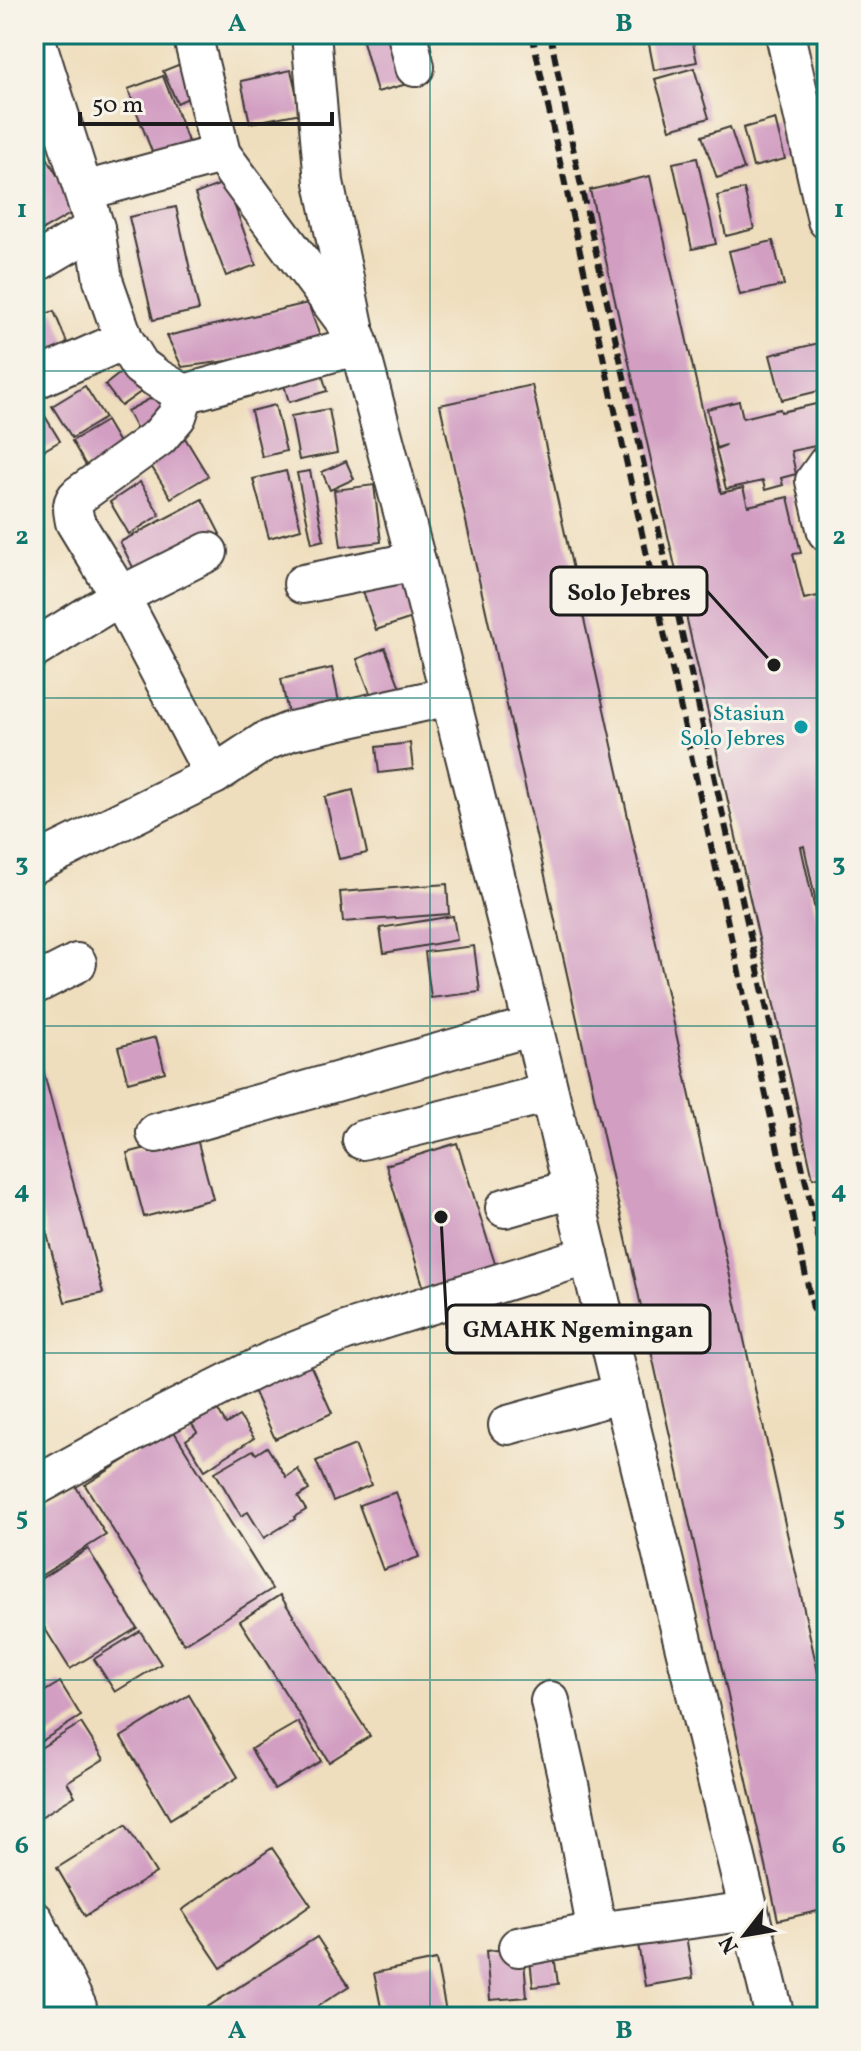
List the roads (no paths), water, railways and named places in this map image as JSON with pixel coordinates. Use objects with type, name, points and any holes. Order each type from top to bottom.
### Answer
[{"type":"main road","points":[[34,1971],[69,2017]]},
{"type":"street","points":[[34,34],[95,228],[103,280],[124,340],[140,366],[184,394],[358,341]]},
{"type":"street","points":[[192,34],[221,154],[358,341]]},
{"type":"street","points":[[311,34],[324,182],[358,341],[533,1026],[775,2017]]},
{"type":"street","points":[[785,34],[827,220]]},
{"type":"street","points":[[84,191],[221,154]]},
{"type":"street","points":[[34,264],[95,228]]},
{"type":"street","points":[[34,380],[124,340]]},
{"type":"street","points":[[184,394],[177,416],[159,437],[73,502],[75,522],[120,596],[214,775]]},
{"type":"street","points":[[827,464],[815,481],[827,532]]},
{"type":"street","points":[[34,649],[120,596],[208,552]]},
{"type":"street","points":[[303,584],[416,561]]},
{"type":"street","points":[[34,864],[214,775],[264,742],[291,731],[450,696]]},
{"type":"street","points":[[34,985],[77,963]]},
{"type":"street","points":[[156,1133],[533,1026]]},
{"type":"street","points":[[362,1140],[549,1093]]},
{"type":"street","points":[[505,1208],[572,1189]]},
{"type":"street","points":[[34,1487],[166,1414],[273,1360],[346,1331],[589,1255]]},
{"type":"street","points":[[508,1425],[623,1393]]},
{"type":"street","points":[[550,1701],[597,1932]]},
{"type":"street","points":[[518,1947],[597,1932],[749,1911]]},
{"type":"street","points":[[34,1920],[82,2017]]},
{"type":"railway","points":[[532,34],[827,1372]]},
{"type":"railway","points":[[550,34],[579,177],[827,1276]]},
{"type":"place","name":"Solo Jebres","points":[[774,665]]},
{"type":"place","name":"Stasiun Solo Jebres","points":[[801,727]]},
{"type":"place","name":"GMAHK Ngemingan","points":[[441,1217]]}]
